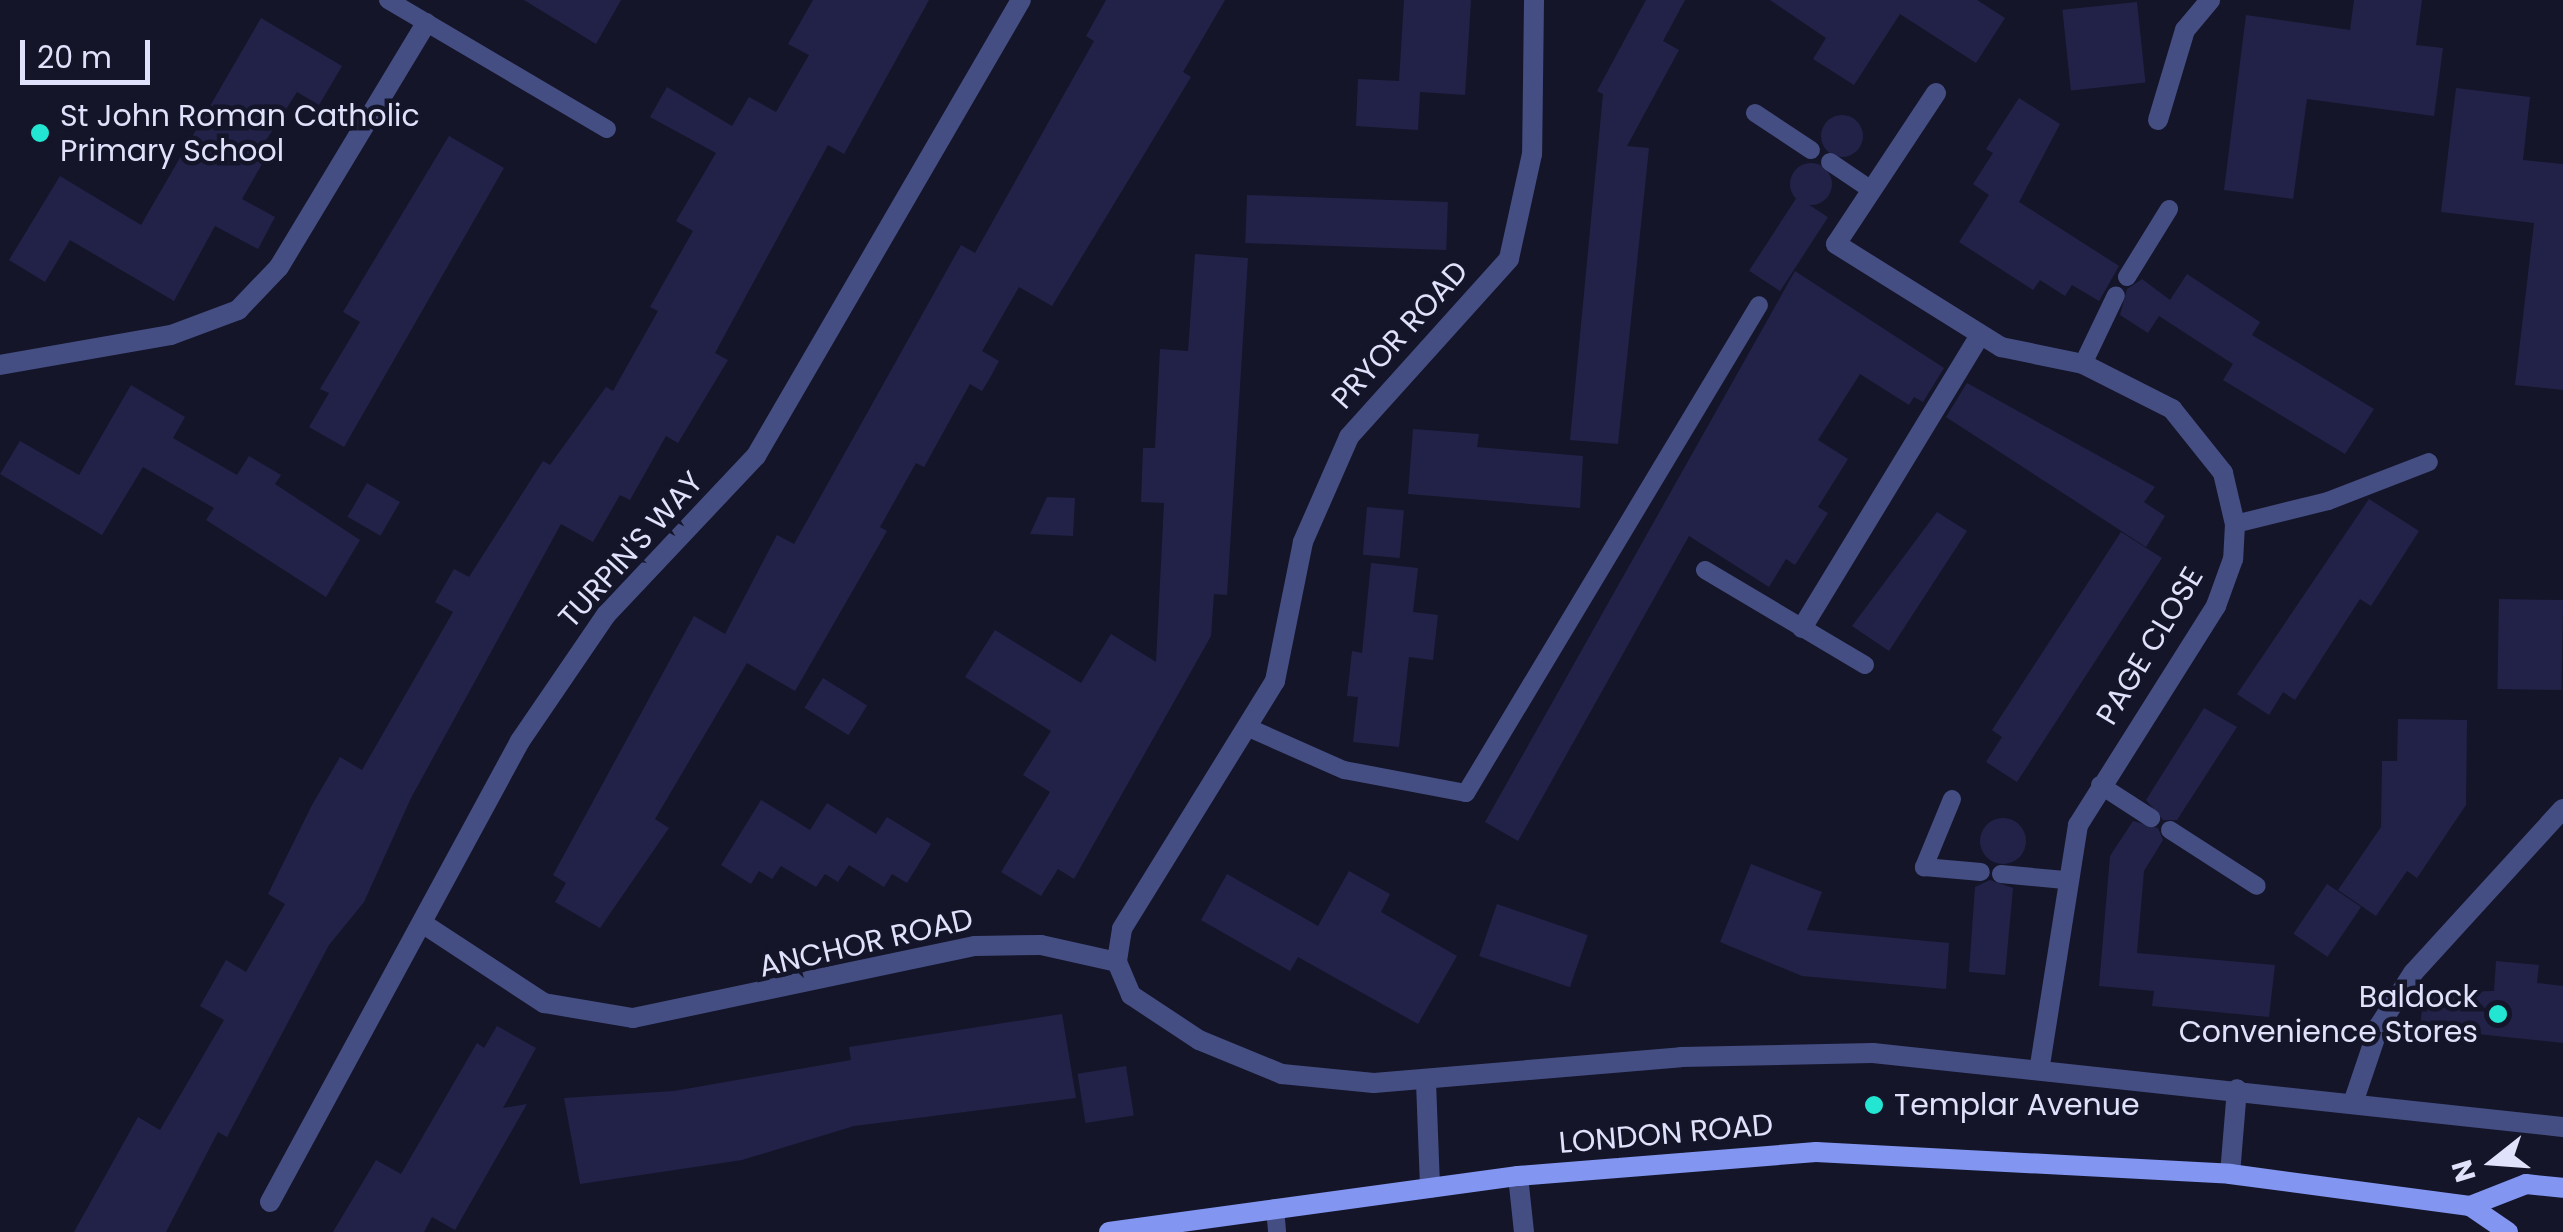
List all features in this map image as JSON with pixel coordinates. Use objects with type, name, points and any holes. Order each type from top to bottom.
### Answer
[{"type":"main road","name":"LONDON ROAD","points":[[1109,1232],[1518,1176],[1816,1152],[2230,1174],[2470,1206],[2508,1232]]},
{"type":"main road","name":"LONDON ROAD","points":[[2470,1206],[2526,1184],[2563,1188]]},
{"type":"street","name":"TURPIN'S WAY","points":[[270,1202],[520,741],[606,614],[756,456],[804,384],[1021,0]]},
{"type":"street","name":"PRYOR ROAD","points":[[1117,962],[1138,895],[1249,728],[1285,647],[1303,542],[1349,437],[1509,258],[1532,154],[1534,0]]},
{"type":"street","points":[[2158,120],[2186,30],[2210,0]]},
{"type":"street","points":[[0,365],[171,335],[238,310],[279,267],[426,23]]},
{"type":"street","name":"PAGE CLOSE","points":[[1936,94],[1836,244],[1980,335],[2021,354],[2083,364],[2147,394],[2192,428],[2223,473],[2234,524],[2233,559],[2216,606],[2100,785],[2078,826],[2065,880],[2040,1066]]},
{"type":"street","points":[[1802,628],[1980,335]]},
{"type":"street","points":[[2353,1103],[2379,1026],[2413,973],[2563,809]]},
{"type":"street","name":"ANCHOR ROAD","points":[[422,923],[544,1003],[634,1018],[975,946],[1041,945],[1117,962]]},
{"type":"street","points":[[1117,962],[1131,996],[1148,1010],[1282,1074],[1426,1082],[1779,1051],[2040,1066],[2563,1126]]},
{"type":"street","points":[[1426,1082],[1430,1188]]},
{"type":"street","points":[[2230,1174],[2237,1088]]},
{"type":"street","points":[[1518,1176],[1524,1232]]},
{"type":"lane","points":[[388,0],[607,129]]},
{"type":"lane","points":[[1755,113],[1812,150]]},
{"type":"lane","points":[[1830,162],[1870,188]]},
{"type":"lane","points":[[2127,278],[2169,209]]},
{"type":"lane","points":[[2083,364],[2116,295]]},
{"type":"lane","points":[[1249,728],[1344,770],[1466,793],[1759,305]]},
{"type":"lane","points":[[2234,524],[2328,501],[2429,462]]},
{"type":"lane","points":[[1705,570],[1865,666]]},
{"type":"lane","points":[[2100,785],[2150,818]]},
{"type":"lane","points":[[1952,798],[1924,868],[1981,872]]},
{"type":"lane","points":[[2170,830],[2258,886]]},
{"type":"lane","points":[[2000,874],[2065,880]]},
{"type":"lane","points":[[1275,1208],[1277,1232]]},
{"type":"building","points":[[524,0],[621,0],[596,44]]},
{"type":"building","points":[[813,0],[929,0],[844,154],[828,145],[715,353],[728,360],[678,443],[666,436],[630,500],[620,495],[593,542],[561,524],[411,798],[364,902],[329,945],[227,1137],[218,1132],[166,1232],[74,1232],[138,1117],[160,1130],[224,1020],[200,1006],[226,960],[246,972],[285,904],[268,894],[312,805],[340,757],[362,770],[453,612],[435,602],[454,569],[469,577],[543,461],[550,465],[606,387],[613,391],[658,311],[650,307],[693,231],[676,221],[716,153],[650,117],[667,87],[732,126],[749,97],[776,112],[809,55],[788,44]]},
{"type":"building","points":[[1106,0],[1225,0],[1183,72],[1191,77],[1052,306],[1019,287],[982,351],[999,361],[991,376],[982,391],[970,384],[924,467],[916,463],[880,527],[887,531],[795,691],[747,663],[655,819],[669,828],[600,928],[555,902],[566,883],[553,875],[694,616],[725,634],[777,535],[794,544],[961,245],[975,253],[1094,41],[1086,36]]},
{"type":"building","points":[[1404,0],[1471,0],[1465,95],[1420,92],[1418,130],[1356,126],[1358,79],[1399,81]]},
{"type":"building","points":[[1646,0],[1685,0],[1663,41],[1679,50],[1627,146],[1649,148],[1618,444],[1570,440],[1603,94],[1597,91]]},
{"type":"building","points":[[1770,0],[1977,0],[2005,18],[1976,63],[1900,14],[1854,85],[1813,59],[1826,38]]},
{"type":"building","points":[[2354,0],[2422,0],[2416,45],[2443,48],[2434,116],[2307,99],[2293,199],[2224,190],[2246,15],[2350,30]]},
{"type":"building","points":[[2137,2],[2145,83],[2071,90],[2062,10]]},
{"type":"building","points":[[261,18],[342,66],[319,105],[297,92],[254,159],[262,164],[242,199],[275,217],[258,249],[215,226],[174,301],[70,240],[45,282],[9,260],[60,176],[141,225]]},
{"type":"building","points":[[2456,88],[2530,97],[2523,160],[2563,164],[2563,390],[2515,385],[2534,223],[2441,212]]},
{"type":"building","points":[[2019,98],[2060,124],[2019,202],[2119,266],[2099,301],[2072,285],[2065,296],[2040,280],[2033,290],[1959,242],[1989,195],[1973,184],[1993,153],[1986,149]]},
{"type":"building","points":[[1842,115],[1857,121],[1863,136],[1857,151],[1842,157],[1827,151],[1821,136],[1827,121]]},
{"type":"building","points":[[449,136],[504,168],[344,447],[309,427],[329,393],[320,389],[360,322],[343,312]]},
{"type":"building","points":[[1811,163],[1826,169],[1832,184],[1826,199],[1811,205],[1796,199],[1790,184],[1796,169]]},
{"type":"building","points":[[1247,195],[1448,202],[1446,250],[1245,243]]},
{"type":"building","points":[[1797,197],[1828,217],[1780,291],[1749,271]]},
{"type":"building","points":[[1195,254],[1248,258],[1227,595],[1214,594],[1211,636],[1074,879],[1058,869],[1041,896],[1001,872],[1050,792],[1023,775],[1051,731],[965,677],[995,630],[1081,683],[1111,634],[1156,662],[1164,503],[1141,502],[1143,448],[1155,448],[1160,349],[1188,351]]},
{"type":"building","points":[[1795,271],[1944,368],[1923,402],[1914,397],[1909,405],[1860,374],[1818,440],[1848,459],[1818,507],[1828,513],[1795,565],[1786,559],[1769,587],[1689,536],[1518,841],[1485,822]]},
{"type":"building","points":[[2187,274],[2260,322],[2252,335],[2374,409],[2345,454],[2223,380],[2233,364],[2159,316],[2148,333],[2120,315],[2127,289],[2142,279],[2170,300]]},
{"type":"building","points":[[1967,383],[2155,487],[2144,502],[2165,516],[2146,547],[1946,417]]},
{"type":"building","points":[[131,385],[185,417],[173,438],[237,475],[249,456],[281,475],[275,484],[360,540],[326,597],[206,520],[214,508],[143,467],[102,535],[0,474],[20,441],[79,475]]},
{"type":"building","points":[[1413,429],[1479,434],[1477,447],[1583,456],[1580,508],[1408,494]]},
{"type":"building","points":[[367,483],[400,502],[380,536],[348,517]]},
{"type":"building","points":[[1047,497],[1075,498],[1073,536],[1030,534]]},
{"type":"building","points":[[2369,499],[2419,531],[2371,606],[2360,599],[2295,700],[2283,692],[2269,715],[2237,694]]},
{"type":"building","points":[[1367,507],[1404,510],[1400,558],[1363,555]]},
{"type":"building","points":[[1937,512],[1967,531],[1889,651],[1852,626]]},
{"type":"building","points":[[2121,532],[2162,558],[2017,782],[1986,762],[2002,737],[1992,730]]},
{"type":"building","points":[[1371,563],[1418,568],[1413,612],[1438,615],[1433,660],[1409,657],[1399,747],[1353,742],[1358,697],[1347,696],[1352,651],[1362,653]]},
{"type":"building","points":[[2499,599],[2563,600],[2561,690],[2497,689]]},
{"type":"building","points":[[823,678],[867,706],[849,735],[804,708]]},
{"type":"building","points":[[2204,708],[2237,727],[2177,820],[2163,820],[2146,800]]},
{"type":"building","points":[[2398,719],[2467,720],[2466,805],[2417,878],[2407,871],[2376,916],[2338,890],[2381,827],[2382,761],[2397,761]]},
{"type":"building","points":[[761,800],[810,830],[827,803],[876,834],[887,817],[931,844],[907,883],[892,874],[884,887],[849,865],[838,882],[825,874],[816,887],[781,866],[772,879],[759,871],[751,884],[721,865]]},
{"type":"building","points":[[2003,818],[2019,825],[2026,841],[2019,857],[2003,864],[1987,857],[1980,841],[1987,825]]},
{"type":"building","points":[[2133,821],[2158,828],[2163,840],[2144,871],[2137,953],[2275,965],[2269,1017],[2152,1006],[2154,991],[2099,986],[2110,856]]},
{"type":"building","points":[[1751,864],[1822,892],[1807,930],[1949,943],[1946,989],[1802,976],[1720,942]]},
{"type":"building","points":[[1349,871],[1390,894],[1381,912],[1457,956],[1418,1024],[1298,957],[1290,971],[1201,920],[1227,874],[1318,926]]},
{"type":"building","points":[[1990,880],[2013,888],[2005,975],[1969,972],[1975,887]]},
{"type":"building","points":[[2327,884],[2361,907],[2327,957],[2293,934]]},
{"type":"building","points":[[1497,904],[1588,935],[1570,987],[1479,956]]},
{"type":"building","points":[[2496,961],[2539,965],[2537,983],[2563,986],[2563,1043],[2420,1028],[2424,992],[2494,991]]},
{"type":"building","points":[[1062,1014],[1076,1098],[854,1126],[742,1160],[580,1184],[564,1098],[674,1091],[851,1060],[849,1047]]},
{"type":"building","points":[[497,1026],[536,1048],[503,1108],[527,1104],[455,1230],[432,1217],[424,1232],[333,1232],[376,1160],[401,1174],[477,1043],[484,1048]]},
{"type":"building","points":[[1126,1066],[1134,1115],[1085,1123],[1078,1074]]},
{"type":"place","name":"St John Roman Catholic Primary School","points":[[40,133]]},
{"type":"place","name":"Baldock Convenience Stores","points":[[2498,1014]]},
{"type":"place","name":"Templar Avenue","points":[[1874,1105]]}]
